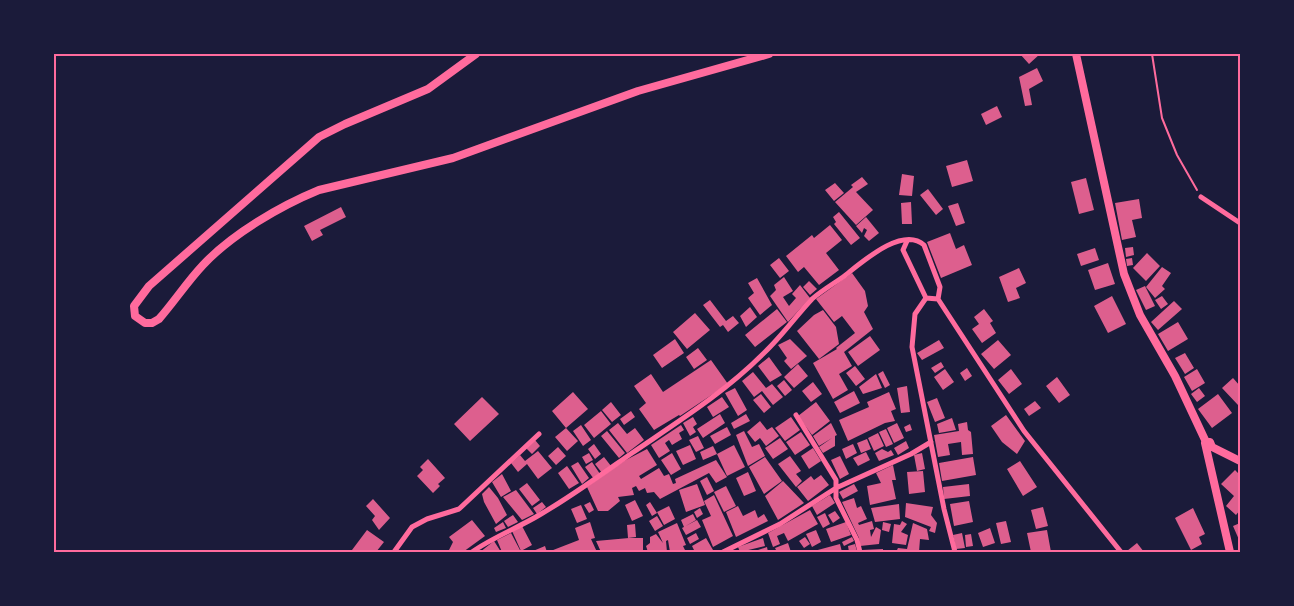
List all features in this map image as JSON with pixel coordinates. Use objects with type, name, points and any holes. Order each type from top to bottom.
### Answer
[{"type":"street","points":[[476,54],[428,89],[319,137],[140,295],[134,306],[135,316],[144,323],[152,323],[159,319],[213,255],[262,220],[299,198],[319,190],[476,151],[638,91],[770,54]]},
{"type":"street","points":[[1076,54],[1124,274],[1140,316],[1175,376],[1208,446],[1230,552]]},
{"type":"street","points":[[1201,197],[1240,223]]},
{"type":"street","points":[[472,552],[488,540],[547,511],[692,415],[730,385],[755,362],[787,331],[813,298],[877,250],[890,244],[913,239],[924,245],[940,287],[938,299],[1024,431],[1121,552]]},
{"type":"street","points":[[907,241],[903,250],[926,298]]},
{"type":"street","points":[[926,298],[938,299]]},
{"type":"street","points":[[926,298],[915,314],[912,347],[955,552]]},
{"type":"street","points":[[796,415],[836,480],[836,498],[857,540],[860,552]]},
{"type":"street","points":[[394,552],[412,527],[427,519],[459,509],[539,434]]},
{"type":"street","points":[[723,552],[780,524],[836,488],[911,454],[931,442]]},
{"type":"street","points":[[1208,446],[1240,461]]},
{"type":"path","points":[[1152,54],[1162,118],[1177,155],[1201,197]]},
{"type":"building","points":[[1020,54],[1040,54],[1029,64]]},
{"type":"building","points":[[1037,68],[1043,81],[1029,89],[1032,105],[1025,106],[1019,77]]},
{"type":"building","points":[[997,106],[1002,117],[986,125],[981,114]]},
{"type":"building","points":[[967,160],[973,181],[952,187],[946,166]]},
{"type":"building","points":[[902,174],[914,176],[912,196],[899,195]]},
{"type":"building","points":[[862,177],[868,184],[856,192],[873,210],[856,225],[835,202],[853,187],[851,185]]},
{"type":"building","points":[[1086,178],[1094,210],[1079,214],[1071,182]]},
{"type":"building","points":[[835,183],[844,193],[834,201],[825,190]]},
{"type":"building","points":[[928,189],[943,209],[936,215],[920,195]]},
{"type":"building","points":[[1139,199],[1142,218],[1132,220],[1136,237],[1122,240],[1115,203]]},
{"type":"building","points":[[911,202],[912,224],[902,224],[901,203]]},
{"type":"building","points":[[958,203],[965,223],[956,226],[948,206]]},
{"type":"building","points":[[341,207],[346,217],[320,230],[323,235],[312,241],[304,226]]},
{"type":"building","points":[[839,212],[860,238],[851,245],[834,224],[836,222],[833,217]]},
{"type":"building","points":[[866,217],[879,233],[869,241],[864,236],[867,230],[864,228],[862,233],[856,226]]},
{"type":"building","points":[[830,225],[842,240],[826,253],[839,270],[819,285],[804,267],[798,272],[786,256],[812,235],[814,238]]},
{"type":"building","points":[[950,233],[956,249],[964,245],[972,265],[941,278],[927,242]]},
{"type":"building","points":[[1133,247],[1134,255],[1126,257],[1125,248]]},
{"type":"building","points":[[1095,248],[1099,260],[1081,266],[1077,254]]},
{"type":"building","points":[[1147,253],[1160,266],[1146,281],[1133,268]]},
{"type":"building","points":[[779,258],[789,271],[780,278],[770,265]]},
{"type":"building","points":[[1132,258],[1133,265],[1127,266],[1126,259]]},
{"type":"building","points":[[1108,263],[1115,284],[1095,290],[1088,270]]},
{"type":"building","points":[[1162,267],[1171,273],[1162,286],[1165,289],[1155,298],[1146,287]]},
{"type":"building","points":[[1019,268],[1026,283],[1016,288],[1020,298],[1008,302],[999,277]]},
{"type":"building","points":[[852,273],[865,291],[868,306],[864,312],[873,329],[844,352],[852,366],[839,374],[848,390],[833,399],[813,363],[837,349],[855,333],[842,316],[834,322],[816,299]]},
{"type":"building","points":[[784,277],[793,291],[783,297],[789,306],[796,298],[792,294],[800,285],[810,298],[788,322],[770,296],[776,290],[774,285]]},
{"type":"building","points":[[757,278],[772,305],[760,315],[748,298],[754,293],[748,283]]},
{"type":"building","points":[[809,281],[817,289],[810,295],[803,287]]},
{"type":"building","points":[[1145,286],[1155,306],[1146,310],[1136,290]]},
{"type":"building","points":[[1112,296],[1126,324],[1108,333],[1094,306]]},
{"type":"building","points":[[1162,296],[1168,304],[1161,309],[1155,300]]},
{"type":"building","points":[[710,300],[726,321],[733,316],[739,323],[728,332],[723,325],[720,327],[703,305]]},
{"type":"building","points":[[1174,301],[1182,309],[1158,330],[1151,322]]},
{"type":"building","points":[[750,307],[757,317],[746,327],[740,316]]},
{"type":"building","points":[[777,309],[787,322],[755,347],[745,335]]},
{"type":"building","points":[[984,309],[993,321],[990,323],[996,333],[982,343],[972,329],[979,324],[974,317]]},
{"type":"building","points":[[823,310],[836,327],[839,344],[819,359],[797,331],[814,315]]},
{"type":"building","points":[[695,313],[710,330],[687,349],[673,332]]},
{"type":"building","points":[[1178,322],[1188,339],[1168,351],[1158,334]]},
{"type":"building","points":[[870,336],[880,350],[858,366],[848,352]]},
{"type":"building","points":[[675,339],[684,353],[662,368],[653,355]]},
{"type":"building","points":[[790,339],[807,356],[791,369],[784,361],[787,358],[778,345]]},
{"type":"building","points":[[939,340],[944,348],[922,360],[917,353]]},
{"type":"building","points":[[998,340],[1011,355],[994,369],[981,354]]},
{"type":"building","points":[[698,348],[707,360],[694,369],[686,357]]},
{"type":"building","points":[[1185,353],[1194,368],[1185,374],[1175,358]]},
{"type":"building","points":[[769,357],[782,375],[770,382],[758,366]]},
{"type":"building","points":[[711,360],[728,384],[680,416],[654,430],[639,409],[646,403],[634,386],[651,374],[663,392]]},
{"type":"building","points":[[941,362],[944,367],[935,373],[931,368]]},
{"type":"building","points":[[798,364],[808,376],[794,388],[784,377]]},
{"type":"building","points":[[855,366],[865,379],[856,386],[846,373]]},
{"type":"building","points":[[967,368],[972,376],[965,381],[960,373]]},
{"type":"building","points":[[945,369],[954,382],[943,390],[934,377]]},
{"type":"building","points":[[1011,369],[1022,384],[1009,394],[998,380]]},
{"type":"building","points":[[1197,369],[1205,383],[1192,391],[1184,377]]},
{"type":"building","points":[[883,371],[890,385],[885,388],[878,374]]},
{"type":"building","points":[[753,372],[766,388],[772,384],[783,397],[773,405],[762,391],[754,397],[742,381]]},
{"type":"building","points":[[876,374],[882,388],[863,394],[859,387]]},
{"type":"building","points":[[1057,377],[1070,395],[1059,403],[1046,386]]},
{"type":"building","points":[[1233,378],[1240,386],[1240,403],[1238,405],[1222,388]]},
{"type":"building","points":[[784,380],[792,390],[785,396],[777,386]]},
{"type":"building","points":[[813,382],[822,394],[811,402],[802,391]]},
{"type":"building","points":[[907,386],[910,412],[901,413],[897,388]]},
{"type":"building","points":[[735,388],[747,410],[738,416],[725,393]]},
{"type":"building","points":[[1199,388],[1205,396],[1197,402],[1191,394]]},
{"type":"building","points":[[854,391],[860,403],[840,413],[834,402]]},
{"type":"building","points":[[573,392],[588,409],[566,428],[552,411]]},
{"type":"building","points":[[889,392],[896,409],[891,411],[895,421],[885,423],[848,441],[839,420],[869,407],[867,402]]},
{"type":"building","points":[[761,394],[771,407],[764,413],[753,400]]},
{"type":"building","points":[[1218,394],[1232,413],[1212,428],[1198,409]]},
{"type":"building","points":[[482,397],[499,414],[470,441],[454,424]]},
{"type":"building","points":[[722,397],[729,407],[713,417],[707,407]]},
{"type":"building","points":[[937,398],[945,418],[935,422],[927,402]]},
{"type":"building","points":[[1035,401],[1041,408],[1029,416],[1024,409]]},
{"type":"building","points":[[611,402],[621,415],[612,422],[602,410]]},
{"type":"building","points":[[816,402],[830,421],[812,435],[798,416]]},
{"type":"building","points":[[601,411],[611,424],[594,438],[584,425]]},
{"type":"building","points":[[631,411],[635,417],[624,425],[620,419]]},
{"type":"building","points":[[720,414],[725,423],[703,438],[697,429]]},
{"type":"building","points":[[746,414],[750,421],[734,429],[731,423]]},
{"type":"building","points":[[1006,415],[1025,441],[1017,454],[1002,442],[991,426]]},
{"type":"building","points":[[693,417],[697,424],[693,427],[696,432],[690,436],[683,423]]},
{"type":"building","points":[[791,417],[800,430],[785,441],[775,428]]},
{"type":"building","points":[[952,418],[956,430],[939,433],[937,424]]},
{"type":"building","points":[[760,421],[767,430],[772,427],[779,436],[766,446],[760,438],[755,442],[747,432]]},
{"type":"building","points":[[967,422],[968,430],[971,432],[973,454],[962,455],[961,442],[948,444],[950,455],[938,457],[934,435],[959,431],[958,424]]},
{"type":"building","points":[[618,423],[627,434],[635,428],[644,440],[627,453],[609,430]]},
{"type":"building","points":[[831,423],[837,435],[835,436],[835,446],[823,453],[819,447],[832,438],[819,446],[813,436]]},
{"type":"building","points":[[897,423],[904,438],[894,443],[887,428]]},
{"type":"building","points":[[910,424],[912,430],[906,432],[904,427]]},
{"type":"building","points":[[581,425],[591,440],[583,446],[573,431]]},
{"type":"building","points":[[681,425],[684,430],[679,433],[682,439],[672,445],[669,440],[665,443],[670,451],[659,458],[651,445]]},
{"type":"building","points":[[727,427],[731,435],[715,444],[710,436]]},
{"type":"building","points":[[566,428],[578,441],[567,451],[555,437]]},
{"type":"building","points":[[886,429],[893,444],[886,447],[879,432]]},
{"type":"building","points":[[607,431],[625,453],[619,458],[601,436]]},
{"type":"building","points":[[744,431],[752,447],[759,444],[765,456],[748,466],[736,435]]},
{"type":"building","points":[[801,432],[810,445],[795,455],[786,442]]},
{"type":"building","points":[[878,433],[884,446],[874,451],[868,438]]},
{"type":"building","points":[[698,436],[704,448],[696,452],[689,440]]},
{"type":"building","points":[[780,438],[788,449],[773,459],[765,448]]},
{"type":"building","points":[[867,439],[871,449],[861,453],[857,443]]},
{"type":"building","points":[[535,440],[540,446],[532,454],[526,448]]},
{"type":"building","points":[[906,441],[909,448],[898,455],[894,448]]},
{"type":"building","points":[[594,444],[601,454],[595,459],[588,449]]},
{"type":"building","points":[[853,444],[857,453],[846,459],[842,449]]},
{"type":"building","points":[[690,445],[696,459],[683,465],[676,451]]},
{"type":"building","points":[[734,445],[745,467],[727,476],[717,454]]},
{"type":"building","points":[[713,446],[717,454],[703,460],[700,452]]},
{"type":"building","points":[[558,447],[566,456],[556,465],[548,456]]},
{"type":"building","points":[[813,448],[821,461],[809,469],[801,456]]},
{"type":"building","points":[[647,449],[657,465],[639,476],[641,479],[659,468],[664,476],[669,474],[673,484],[676,483],[675,479],[716,460],[727,477],[716,483],[709,473],[660,499],[654,492],[647,493],[645,488],[639,491],[636,486],[632,488],[634,495],[618,497],[620,501],[608,511],[598,511],[587,487],[624,461]]},
{"type":"building","points":[[882,449],[888,452],[891,450],[894,455],[879,461],[875,453]]},
{"type":"building","points":[[538,451],[552,468],[538,479],[527,464],[518,472],[511,463],[520,455],[525,461]]},
{"type":"building","points":[[866,452],[870,460],[858,466],[853,458]]},
{"type":"building","points":[[589,453],[593,460],[586,464],[582,457]]},
{"type":"building","points":[[672,453],[681,469],[671,475],[661,460]]},
{"type":"building","points":[[922,453],[925,469],[917,471],[914,455]]},
{"type":"building","points":[[790,456],[801,471],[796,474],[802,481],[796,487],[778,464]]},
{"type":"building","points":[[840,456],[849,474],[840,479],[831,460]]},
{"type":"building","points":[[604,457],[611,466],[602,473],[595,464]]},
{"type":"building","points":[[765,457],[782,481],[764,494],[749,467]]},
{"type":"building","points":[[973,457],[976,475],[942,481],[939,463]]},
{"type":"building","points":[[428,459],[445,478],[438,484],[440,486],[433,493],[417,476],[423,470],[420,467]]},
{"type":"building","points":[[1020,461],[1037,487],[1023,496],[1007,469]]},
{"type":"building","points":[[578,462],[589,478],[582,484],[571,466]]},
{"type":"building","points":[[592,462],[600,474],[594,479],[585,467]]},
{"type":"building","points":[[893,465],[896,480],[892,480],[896,499],[870,505],[867,486],[881,483],[876,473]]},
{"type":"building","points":[[567,466],[579,483],[569,489],[558,473]]},
{"type":"building","points":[[1235,470],[1240,475],[1240,510],[1236,515],[1226,506],[1234,496],[1221,484]]},
{"type":"building","points":[[923,471],[925,492],[909,494],[907,472]]},
{"type":"building","points":[[748,472],[756,491],[744,496],[736,478]]},
{"type":"building","points":[[502,474],[511,491],[501,497],[492,482]]},
{"type":"building","points":[[821,475],[829,485],[808,501],[797,487],[811,476],[814,480]]},
{"type":"building","points":[[707,477],[714,491],[707,495],[700,481]]},
{"type":"building","points":[[783,481],[804,503],[778,520],[765,496]]},
{"type":"building","points":[[527,483],[540,500],[532,506],[519,489]]},
{"type":"building","points":[[697,484],[705,505],[686,512],[679,490]]},
{"type":"building","points":[[854,484],[858,491],[843,499],[839,492]]},
{"type":"building","points":[[969,484],[970,496],[944,499],[943,487]]},
{"type":"building","points":[[726,486],[736,506],[724,512],[714,492]]},
{"type":"building","points":[[489,487],[498,498],[507,515],[496,524],[484,502],[482,494]]},
{"type":"building","points":[[516,490],[534,514],[522,520],[503,497]]},
{"type":"building","points":[[714,495],[733,536],[713,547],[702,520],[711,516],[704,501]]},
{"type":"building","points":[[830,495],[835,503],[817,515],[812,506]]},
{"type":"building","points":[[854,498],[857,508],[861,506],[867,519],[858,523],[859,525],[872,521],[874,529],[870,530],[871,537],[876,527],[881,530],[879,544],[860,546],[859,538],[842,502]]},
{"type":"building","points":[[373,499],[390,518],[379,530],[372,520],[375,516],[366,506]]},
{"type":"building","points":[[635,500],[643,516],[632,521],[625,505]]},
{"type":"building","points":[[969,501],[973,522],[954,526],[950,504]]},
{"type":"building","points":[[542,502],[546,507],[537,514],[533,508]]},
{"type":"building","points":[[590,502],[594,510],[589,513],[584,505]]},
{"type":"building","points":[[650,502],[657,513],[652,516],[646,505]]},
{"type":"building","points":[[906,503],[933,507],[931,515],[937,523],[935,533],[929,531],[931,527],[905,517]]},
{"type":"building","points":[[899,504],[900,519],[875,522],[871,508]]},
{"type":"building","points":[[581,505],[587,519],[577,523],[571,509]]},
{"type":"building","points":[[669,506],[675,519],[664,525],[657,512]]},
{"type":"building","points":[[738,506],[743,516],[755,510],[758,518],[764,514],[768,521],[736,537],[726,512]]},
{"type":"building","points":[[1043,507],[1048,526],[1036,529],[1031,510]]},
{"type":"building","points":[[700,508],[703,514],[697,518],[694,512]]},
{"type":"building","points":[[1193,508],[1205,534],[1199,537],[1202,544],[1191,550],[1175,518]]},
{"type":"building","points":[[810,510],[818,524],[788,541],[784,533],[777,536],[780,544],[773,547],[768,533]]},
{"type":"building","points":[[835,511],[840,518],[833,523],[828,515]]},
{"type":"building","points":[[825,513],[830,524],[823,528],[817,517]]},
{"type":"building","points":[[693,514],[696,520],[684,527],[681,520]]},
{"type":"building","points":[[513,515],[518,522],[508,527],[504,521]]},
{"type":"building","points":[[657,516],[663,526],[655,531],[649,521]]},
{"type":"building","points":[[472,520],[485,536],[463,552],[448,552],[453,542],[449,537]]},
{"type":"building","points":[[697,520],[701,527],[686,535],[682,528]]},
{"type":"building","points":[[902,521],[907,524],[901,532],[908,535],[906,545],[892,543],[894,524],[900,525]]},
{"type":"building","points":[[1006,521],[1011,542],[1001,544],[996,523]]},
{"type":"building","points":[[503,522],[506,528],[496,532],[494,528]]},
{"type":"building","points":[[590,522],[595,538],[591,539],[597,552],[548,552],[579,540],[575,528]]},
{"type":"building","points":[[846,522],[851,535],[831,542],[826,529]]},
{"type":"building","points":[[883,522],[891,524],[889,532],[882,530]]},
{"type":"building","points":[[677,523],[686,545],[683,546],[686,552],[670,552],[668,540],[666,541],[667,552],[648,552],[646,546],[650,543],[650,537],[656,534],[663,543],[658,532]]},
{"type":"building","points":[[913,523],[927,529],[929,540],[920,539],[919,552],[896,552],[898,548],[907,549]]},
{"type":"building","points":[[1240,523],[1240,542],[1233,526]]},
{"type":"building","points":[[635,524],[636,537],[628,538],[627,525]]},
{"type":"building","points":[[522,526],[532,545],[521,551],[512,531]]},
{"type":"building","points":[[990,528],[995,543],[983,547],[978,533]]},
{"type":"building","points":[[367,530],[384,542],[376,552],[355,552],[352,550]]},
{"type":"building","points":[[816,530],[821,542],[812,547],[806,534]]},
{"type":"building","points":[[1047,530],[1051,552],[1031,552],[1027,533]]},
{"type":"building","points":[[511,533],[521,552],[502,552],[497,540]]},
{"type":"building","points":[[696,533],[699,539],[690,544],[687,538]]},
{"type":"building","points":[[962,533],[965,548],[956,549],[953,535]]},
{"type":"building","points":[[971,534],[973,546],[966,547],[965,535]]},
{"type":"building","points":[[805,537],[810,544],[804,548],[799,541]]},
{"type":"building","points":[[852,537],[854,541],[844,546],[842,542]]},
{"type":"building","points":[[643,538],[643,552],[601,552],[596,541]]},
{"type":"building","points":[[706,538],[713,550],[710,552],[695,552],[692,546]]},
{"type":"building","points":[[763,538],[765,546],[740,552],[738,547]]},
{"type":"building","points":[[494,541],[501,552],[480,552]]},
{"type":"building","points":[[788,543],[791,552],[777,552],[775,548]]},
{"type":"building","points":[[1137,543],[1144,552],[1127,551]]},
{"type":"building","points":[[840,544],[842,552],[814,551]]},
{"type":"building","points":[[855,544],[857,551],[849,552],[848,546]]},
{"type":"building","points":[[545,546],[547,552],[533,551]]},
{"type":"building","points":[[767,547],[768,552],[752,552]]},
{"type":"building","points":[[883,549],[883,552],[863,552],[862,550]]}]
